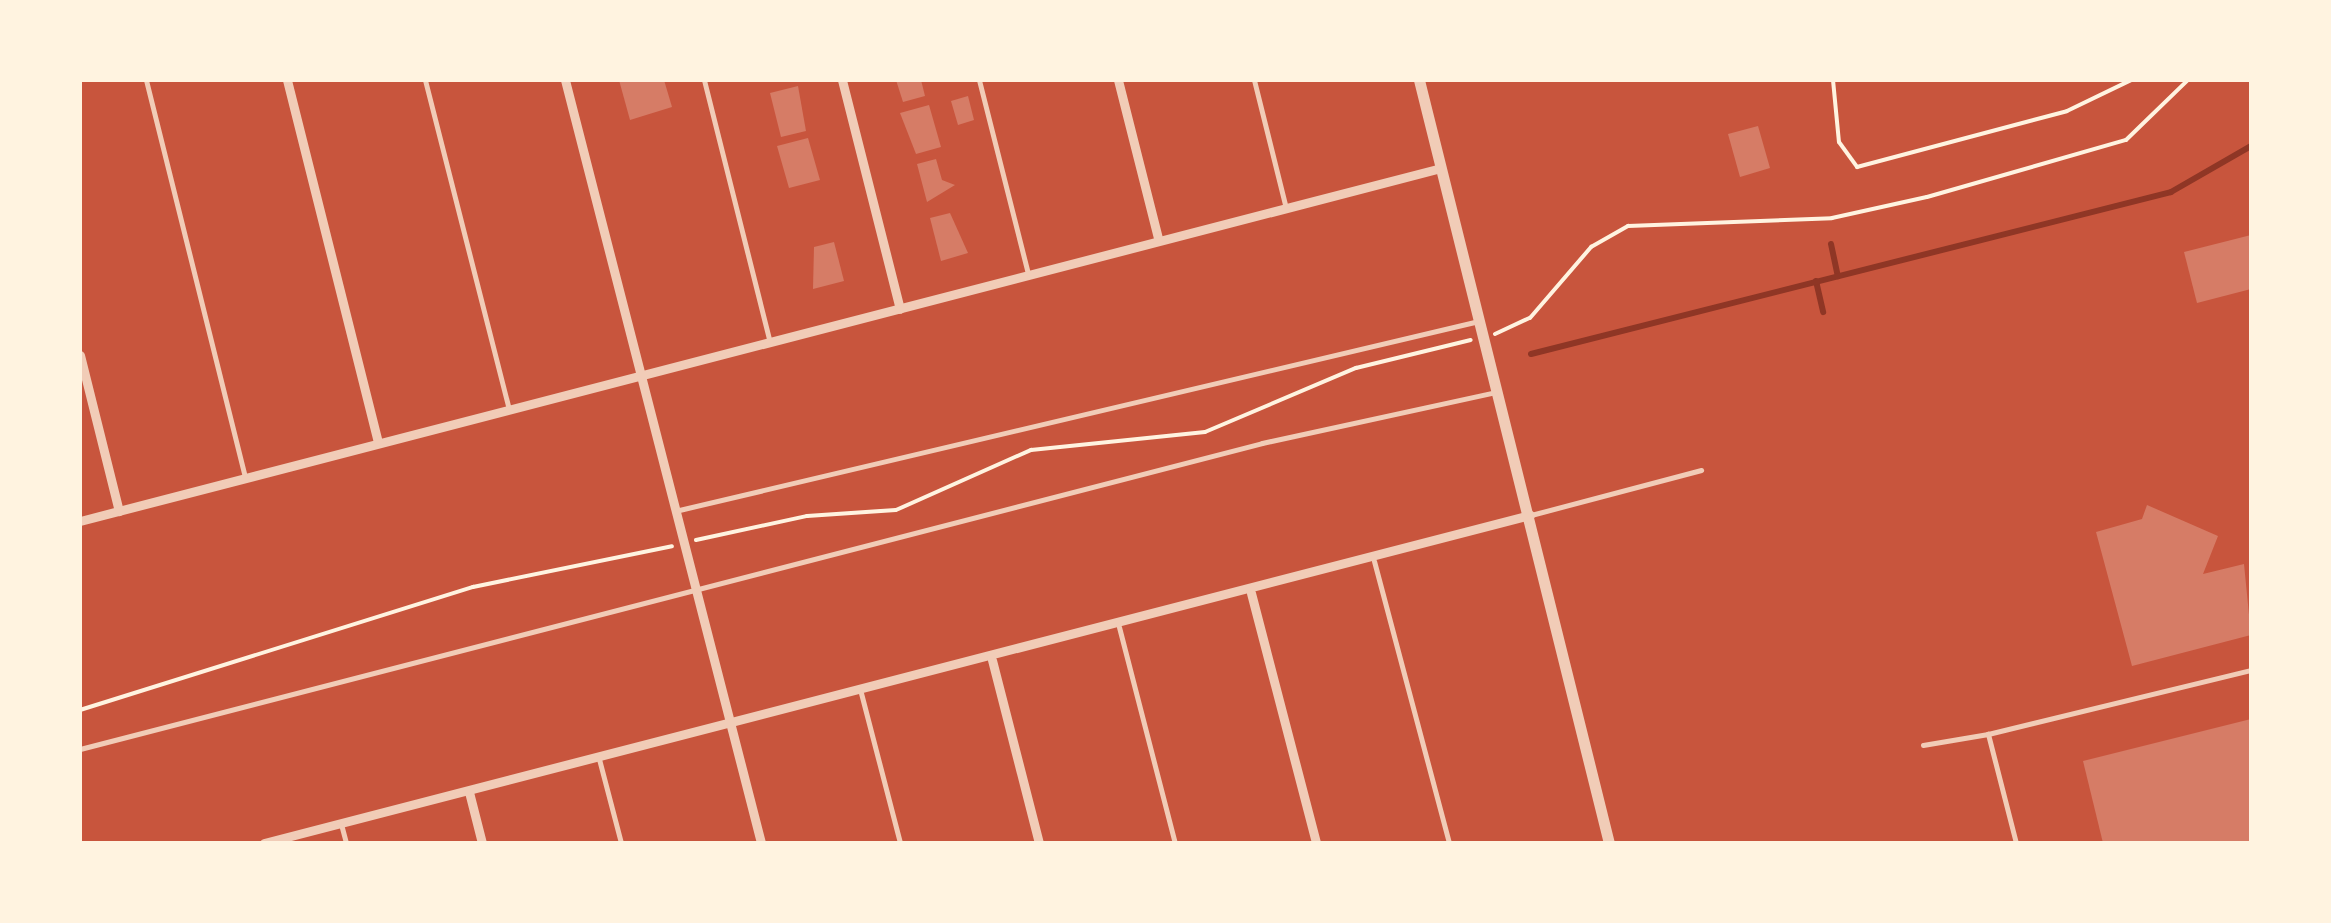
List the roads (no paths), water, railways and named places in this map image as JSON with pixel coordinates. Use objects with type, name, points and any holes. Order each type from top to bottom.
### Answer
[{"type":"street","points":[[287,80],[378,443]]},
{"type":"street","points":[[565,80],[761,843]]},
{"type":"street","points":[[842,80],[900,309]]},
{"type":"street","points":[[1118,80],[1158,238]]},
{"type":"street","points":[[1419,80],[1609,843]]},
{"type":"street","points":[[80,521],[900,309],[1158,238],[1441,168]]},
{"type":"street","points":[[80,355],[119,510]]},
{"type":"street","points":[[264,843],[1120,627],[1374,561],[1530,515]]},
{"type":"street","points":[[1251,593],[1316,843]]},
{"type":"street","points":[[992,660],[1038,843]]},
{"type":"street","points":[[469,792],[482,843]]},
{"type":"lane","points":[[146,80],[245,478]]},
{"type":"lane","points":[[425,80],[509,409]]},
{"type":"lane","points":[[704,80],[770,342]]},
{"type":"lane","points":[[979,80],[1028,274]]},
{"type":"lane","points":[[1254,80],[1287,209]]},
{"type":"lane","points":[[675,512],[1480,320]]},
{"type":"lane","points":[[80,749],[697,595],[1280,438],[1498,391]]},
{"type":"lane","points":[[1530,515],[1701,470]]},
{"type":"lane","points":[[1374,561],[1449,843]]},
{"type":"lane","points":[[1120,627],[1176,843]]},
{"type":"lane","points":[[1923,745],[1988,734],[2251,670]]},
{"type":"lane","points":[[861,693],[900,843]]},
{"type":"lane","points":[[1988,734],[2016,843]]},
{"type":"lane","points":[[600,759],[621,843]]},
{"type":"lane","points":[[341,824],[346,843]]},
{"type":"waterway","points":[[1531,354],[2171,192],[2251,146]]},
{"type":"waterway","points":[[1831,244],[1838,276]]},
{"type":"waterway","points":[[1816,281],[1823,312]]}]
